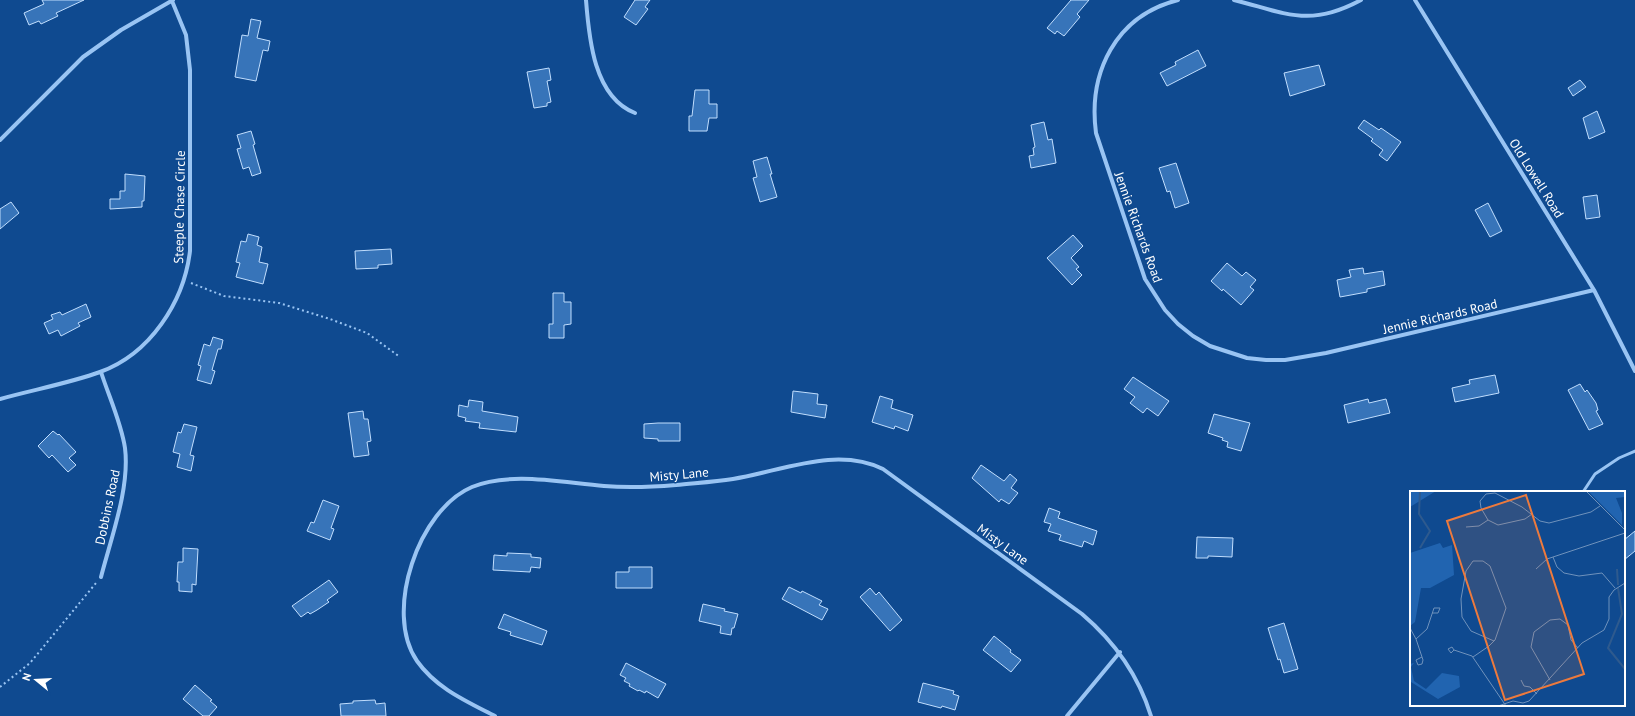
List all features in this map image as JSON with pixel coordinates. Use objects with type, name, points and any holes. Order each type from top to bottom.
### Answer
[{"type":"street","name":"Steeple Chase Circle","points":[[0,140],[83,58],[121,30],[172,0],[186,35],[190,70],[190,251],[185,281],[172,309],[155,331],[136,350],[101,372],[0,399]]},
{"type":"street","points":[[586,0],[593,50],[608,91],[617,102],[626,109],[635,113]]},
{"type":"street","name":"Jennie Richards Road","points":[[1178,0],[1153,9],[1138,19],[1124,32],[1113,46],[1104,62],[1098,79],[1094,97],[1094,115],[1096,133],[1145,279],[1165,310],[1193,336],[1228,353],[1266,360],[1285,360],[1326,353],[1594,290]]},
{"type":"street","points":[[1234,0],[1275,12],[1303,16],[1328,13],[1361,0]]},
{"type":"street","name":"Old Lowell Road","points":[[1415,0],[1594,290],[1635,371]]},
{"type":"street","name":"Dobbins Road","points":[[101,372],[120,429],[126,464],[124,485],[101,577]]},
{"type":"street","name":"Misty Lane","points":[[495,716],[448,690],[425,671],[408,644],[404,629],[403,613],[414,559],[430,526],[440,512],[462,493],[472,487],[494,481],[515,479],[606,486],[646,487],[732,479],[836,459],[849,459],[874,465],[895,478],[1082,614],[1110,640],[1133,671],[1151,716]]},
{"type":"street","points":[[1067,716],[1120,652]]},
{"type":"lane","points":[[1584,491],[1595,474],[1619,458],[1635,451]]},
{"type":"path","points":[[185,281],[224,296],[279,303],[330,319],[367,333],[400,357]]},
{"type":"path","points":[[0,687],[30,662],[101,577]]},
{"type":"building","points":[[42,0],[84,0],[56,13],[58,16],[41,24],[39,21],[29,25],[24,13],[44,4]]},
{"type":"building","points":[[635,0],[650,0],[645,7],[648,9],[636,25],[624,17]]},
{"type":"building","points":[[1071,0],[1089,0],[1077,14],[1080,17],[1064,36],[1057,31],[1055,34],[1047,28]]},
{"type":"building","points":[[251,19],[261,21],[257,38],[270,41],[268,51],[263,50],[256,81],[235,77],[242,35],[248,36]]},
{"type":"building","points":[[1198,50],[1206,66],[1167,86],[1160,73],[1176,65],[1175,62]]},
{"type":"building","points":[[1319,65],[1325,85],[1290,96],[1284,73]]},
{"type":"building","points":[[549,68],[551,80],[547,81],[551,102],[547,103],[547,106],[534,108],[527,72]]},
{"type":"building","points":[[1580,80],[1586,87],[1573,96],[1568,88]]},
{"type":"building","points":[[695,90],[709,90],[709,104],[717,104],[717,118],[709,118],[707,131],[689,131],[689,116],[692,116]]},
{"type":"building","points":[[1597,111],[1605,132],[1589,139],[1583,118]]},
{"type":"building","points":[[1364,120],[1379,130],[1381,128],[1401,142],[1387,161],[1379,155],[1383,150],[1371,141],[1373,139],[1358,128]]},
{"type":"building","points":[[1044,122],[1048,140],[1052,139],[1056,163],[1031,168],[1029,156],[1034,155],[1033,148],[1035,147],[1031,125]]},
{"type":"building","points":[[251,131],[255,144],[253,145],[261,173],[252,176],[249,167],[243,169],[237,149],[241,148],[237,135]]},
{"type":"building","points":[[767,157],[772,174],[770,174],[777,197],[760,202],[753,178],[757,177],[753,161]]},
{"type":"building","points":[[1176,163],[1189,203],[1175,208],[1170,191],[1167,192],[1159,168]]},
{"type":"building","points":[[125,174],[145,176],[144,201],[142,201],[142,207],[110,209],[110,199],[120,199],[120,191],[125,191]]},
{"type":"building","points":[[1597,195],[1600,217],[1586,219],[1583,197]]},
{"type":"building","points":[[11,202],[19,213],[0,229],[0,209]]},
{"type":"building","points":[[1488,203],[1502,231],[1490,237],[1475,210]]},
{"type":"building","points":[[248,234],[259,237],[257,245],[262,247],[259,262],[268,264],[263,284],[236,277],[240,263],[236,262],[241,241],[246,242]]},
{"type":"building","points":[[1073,235],[1083,246],[1071,258],[1079,267],[1076,269],[1082,275],[1072,285],[1047,258]]},
{"type":"building","points":[[391,249],[392,264],[378,265],[378,268],[356,269],[355,251]]},
{"type":"building","points":[[1227,263],[1242,276],[1246,272],[1256,280],[1250,287],[1254,290],[1241,305],[1223,289],[1222,291],[1211,281]]},
{"type":"building","points":[[1363,268],[1364,274],[1383,271],[1385,285],[1367,289],[1367,292],[1340,297],[1337,280],[1351,277],[1349,270]]},
{"type":"building","points":[[553,293],[564,293],[564,302],[571,302],[571,324],[564,325],[564,338],[549,338],[549,324],[553,324]]},
{"type":"building","points":[[86,304],[91,317],[78,323],[80,326],[61,336],[58,330],[49,334],[44,323],[53,319],[51,315],[60,312],[62,315]]},
{"type":"building","points":[[213,337],[223,340],[221,349],[218,349],[212,370],[215,371],[211,384],[197,380],[201,366],[198,365],[204,344],[210,346]]},
{"type":"building","points":[[1495,375],[1499,393],[1455,402],[1452,388],[1470,384],[1469,380]]},
{"type":"building","points":[[1133,377],[1169,401],[1158,416],[1147,408],[1143,413],[1130,403],[1135,397],[1124,389]]},
{"type":"building","points":[[1580,384],[1585,392],[1587,390],[1596,403],[1598,410],[1596,411],[1603,424],[1589,430],[1568,390]]},
{"type":"building","points":[[793,391],[818,394],[817,404],[827,405],[825,418],[791,412]]},
{"type":"building","points":[[880,396],[893,400],[891,408],[913,415],[908,431],[895,426],[894,429],[872,422]]},
{"type":"building","points":[[1368,399],[1369,403],[1386,399],[1390,413],[1348,423],[1344,405]]},
{"type":"building","points":[[469,400],[483,402],[482,411],[518,417],[516,432],[479,428],[480,423],[465,421],[466,418],[458,416],[459,405],[468,407]]},
{"type":"building","points":[[363,411],[364,419],[368,419],[371,441],[367,442],[369,455],[354,457],[348,413]]},
{"type":"building","points":[[1214,414],[1250,423],[1241,451],[1227,447],[1228,442],[1222,440],[1223,438],[1208,433]]},
{"type":"building","points":[[680,423],[680,441],[658,441],[658,439],[644,438],[644,424]]},
{"type":"building","points":[[184,424],[197,427],[190,455],[194,456],[191,471],[177,467],[180,454],[173,452],[178,432],[181,433]]},
{"type":"building","points":[[53,431],[58,435],[59,434],[76,452],[69,458],[76,465],[68,472],[52,455],[49,458],[38,446]]},
{"type":"building","points":[[981,465],[1004,481],[1010,474],[1017,480],[1011,488],[1018,493],[1009,504],[1001,499],[999,502],[972,478]]},
{"type":"building","points":[[323,500],[339,506],[331,528],[334,529],[330,540],[307,531],[311,522],[314,523]]},
{"type":"building","points":[[1049,508],[1060,512],[1058,518],[1097,531],[1093,545],[1084,541],[1082,547],[1059,540],[1061,535],[1048,531],[1051,524],[1044,522]]},
{"type":"building","points":[[1635,531],[1635,551],[1625,559],[1625,539]]},
{"type":"building","points":[[1197,537],[1233,538],[1232,557],[1208,556],[1208,558],[1196,558]]},
{"type":"building","points":[[183,548],[198,549],[196,585],[192,584],[192,592],[179,591],[179,582],[177,582],[178,562],[183,562]]},
{"type":"building","points":[[507,553],[531,554],[531,557],[541,558],[540,568],[531,567],[530,572],[493,570],[494,555],[507,556]]},
{"type":"building","points":[[629,567],[652,567],[652,588],[616,588],[616,572],[629,572]]},
{"type":"building","points":[[329,580],[338,592],[327,600],[329,602],[310,614],[308,612],[301,617],[292,606]]},
{"type":"building","points":[[789,587],[801,593],[802,591],[822,601],[819,605],[828,609],[822,620],[782,599]]},
{"type":"building","points":[[870,588],[876,595],[879,592],[902,620],[890,631],[860,597]]},
{"type":"building","points":[[703,604],[725,609],[724,611],[738,614],[734,628],[732,628],[731,635],[720,633],[721,626],[699,621]]},
{"type":"building","points":[[504,614],[547,631],[542,645],[510,635],[511,632],[498,628]]},
{"type":"building","points":[[1284,623],[1298,669],[1284,673],[1280,659],[1278,660],[1268,628]]},
{"type":"building","points":[[994,636],[1011,650],[1010,652],[1021,660],[1011,672],[983,650]]},
{"type":"building","points":[[626,663],[666,684],[658,698],[646,691],[645,693],[639,690],[638,691],[624,681],[626,678],[620,675]]},
{"type":"building","points":[[923,683],[954,691],[953,694],[959,696],[955,710],[918,702]]},
{"type":"building","points":[[195,685],[212,700],[210,701],[217,707],[209,716],[203,716],[183,699]]},
{"type":"building","points":[[375,700],[376,704],[385,703],[386,716],[341,716],[340,704],[353,703],[353,701]]}]
